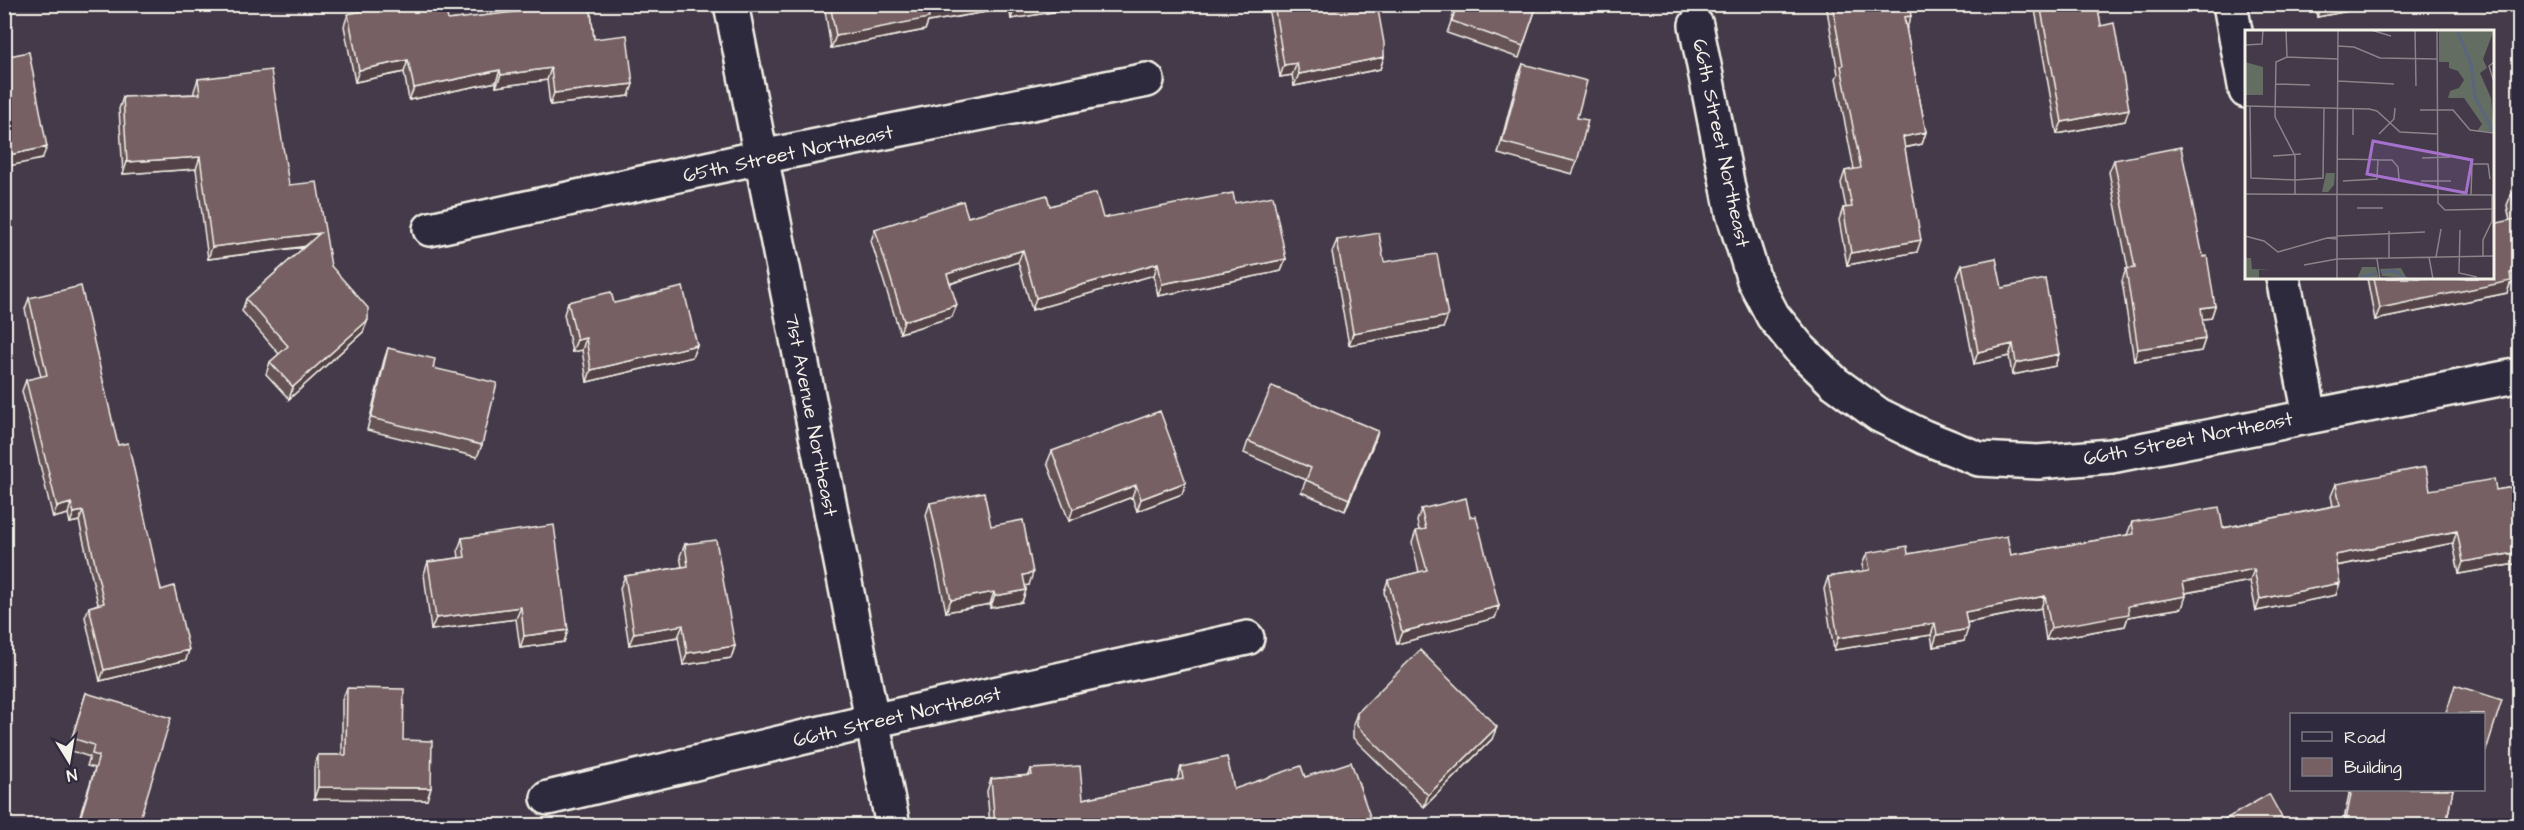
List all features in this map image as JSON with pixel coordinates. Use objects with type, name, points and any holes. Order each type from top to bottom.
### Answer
[{"type":"street","name":"71st Avenue Northeast","points":[[731,4],[893,825]]},
{"type":"street","points":[[2230,4],[2245,81]]},
{"type":"street","name":"66th Street Northeast","points":[[1696,25],[1733,213],[1754,280],[1773,316],[1800,349],[1835,383],[1879,415],[1924,437],[1978,459],[2038,462],[2110,456],[2520,375]]},
{"type":"street","name":"65th Street Northeast","points":[[430,229],[761,158],[1147,80]]},
{"type":"street","points":[[2283,279],[2310,415]]},
{"type":"street","name":"66th Street Northeast","points":[[548,798],[872,721],[1246,638]]},
{"type":"building","points":[[395,4],[445,4],[448,20],[557,7],[557,4],[590,4],[594,39],[627,35],[633,84],[554,93],[551,68],[501,75],[500,70],[414,88],[408,60],[359,70],[348,14]]},
{"type":"building","points":[[830,4],[965,4],[928,11],[929,18],[836,36]]},
{"type":"building","points":[[1274,4],[1377,4],[1384,43],[1384,57],[1299,74],[1297,63],[1284,65]]},
{"type":"building","points":[[1457,4],[1529,4],[1527,9],[1535,11],[1523,46],[1452,21]]},
{"type":"building","points":[[1832,4],[1909,4],[1911,16],[1904,17],[1926,132],[1903,137],[1921,240],[1851,253],[1843,208],[1852,207],[1845,171],[1861,168],[1841,66],[1843,65]]},
{"type":"building","points":[[2040,4],[2097,4],[2101,26],[2114,23],[2129,109],[2062,122]]},
{"type":"building","points":[[29,52],[47,147],[4,156],[4,57]]},
{"type":"building","points":[[1523,64],[1587,81],[1577,118],[1588,120],[1577,162],[1502,142]]},
{"type":"building","points":[[271,70],[289,185],[317,182],[331,266],[368,308],[368,320],[293,387],[270,362],[288,346],[246,299],[320,233],[212,247],[200,157],[127,162],[123,97],[200,94],[198,79]]},
{"type":"building","points":[[2181,147],[2203,257],[2207,256],[2215,306],[2201,308],[2205,339],[2138,349],[2126,269],[2135,268],[2114,160]]},
{"type":"building","points":[[2520,192],[2520,271],[2510,273],[2511,281],[2380,308],[2374,279],[2494,279],[2494,224],[2516,219],[2512,193]]},
{"type":"building","points":[[1096,193],[1103,218],[1233,193],[1235,203],[1273,196],[1286,259],[1162,284],[1158,263],[1036,298],[1023,250],[947,274],[957,305],[904,321],[875,229],[963,201],[968,217],[1047,195],[1050,206]]},
{"type":"building","points":[[1379,233],[1384,262],[1437,254],[1448,316],[1353,333],[1337,240]]},
{"type":"building","points":[[1996,258],[2002,288],[2045,279],[2059,354],[2016,363],[2013,344],[1978,352],[1962,265]]},
{"type":"building","points":[[81,286],[118,445],[128,443],[161,590],[174,586],[189,650],[104,670],[89,607],[104,603],[83,511],[74,513],[71,503],[57,507],[26,380],[47,375],[29,298]]},
{"type":"building","points":[[683,287],[697,345],[591,370],[586,338],[577,340],[568,302],[611,292],[614,303]]},
{"type":"building","points":[[388,348],[435,359],[433,368],[497,383],[482,445],[371,418]]},
{"type":"building","points":[[1272,386],[1378,431],[1349,499],[1306,480],[1311,468],[1248,441]]},
{"type":"building","points":[[1160,411],[1186,482],[1141,499],[1136,485],[1073,509],[1052,451]]},
{"type":"building","points":[[2426,467],[2430,490],[2494,479],[2496,490],[2520,486],[2520,552],[2463,562],[2457,531],[2335,555],[2340,583],[2260,599],[2254,569],[2183,582],[2186,596],[2128,606],[2129,614],[2051,628],[2045,596],[1965,612],[1968,629],[1937,635],[1935,623],[1838,638],[1828,577],[1870,570],[1867,553],[1907,546],[1908,554],[2007,536],[2011,555],[2134,534],[2132,522],[2219,507],[2223,528],[2340,505],[2336,484]]},
{"type":"building","points":[[984,492],[991,526],[1023,520],[1033,573],[1023,575],[1026,590],[995,596],[994,592],[951,600],[930,503]]},
{"type":"building","points":[[1466,498],[1470,517],[1476,516],[1499,606],[1402,632],[1388,580],[1427,570],[1416,531],[1426,529],[1421,509]]},
{"type":"building","points":[[554,525],[568,630],[524,636],[521,607],[436,618],[428,562],[465,557],[462,538]]},
{"type":"building","points":[[716,540],[735,646],[687,653],[683,625],[634,633],[625,576],[688,566],[685,544]]},
{"type":"building","points":[[1420,650],[1497,727],[1428,795],[1357,726],[1357,713]]},
{"type":"building","points":[[2455,685],[2502,700],[2485,754],[2485,713],[2446,713]]},
{"type":"building","points":[[347,688],[404,689],[403,740],[432,741],[431,788],[318,787],[318,755],[346,755]]},
{"type":"building","points":[[86,693],[171,718],[138,825],[78,825],[99,756],[92,754],[94,745],[72,738]]},
{"type":"building","points":[[1227,757],[1234,789],[1301,766],[1305,777],[1351,762],[1373,825],[1275,825],[1273,820],[1247,825],[995,825],[991,779],[1032,775],[1031,769],[1080,766],[1083,799],[1183,779],[1181,767]]},
{"type":"building","points":[[2352,791],[2453,791],[2446,825],[2345,825]]},
{"type":"building","points":[[2269,794],[2286,825],[2215,825]]},
{"type":"building","points":[[774,819],[776,825],[739,825]]}]
